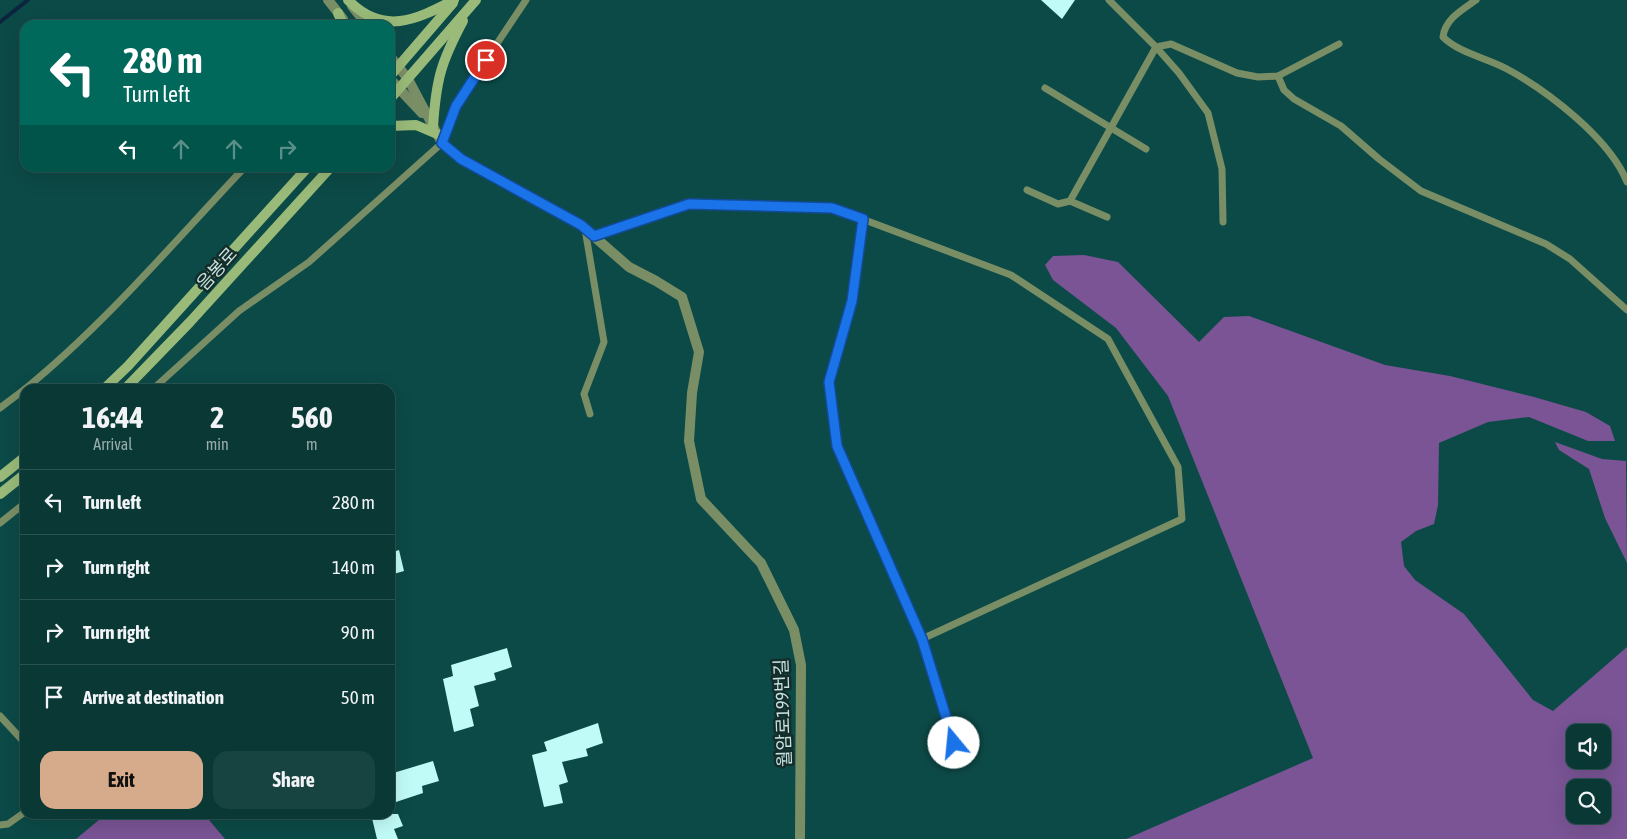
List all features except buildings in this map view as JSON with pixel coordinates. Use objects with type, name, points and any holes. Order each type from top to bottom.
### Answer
[{"type":"main road","points":[[348,0],[360,12],[380,20]]},
{"type":"main road","points":[[395,22],[418,19],[455,0]]},
{"type":"main road","points":[[395,72],[455,0]]},
{"type":"main road","points":[[395,126],[416,125],[435,131],[440,70],[446,54],[474,2]]},
{"type":"main road","points":[[395,93],[474,2]]},
{"type":"main road","points":[[338,13],[341,20]]},
{"type":"main road","name":"음봉로","points":[[109,384],[128,366],[303,172]]},
{"type":"main road","name":"음봉로","points":[[130,384],[190,322],[326,172]]},
{"type":"main road","points":[[0,477],[20,461]]},
{"type":"main road","points":[[0,494],[20,478]]},
{"type":"street","points":[[328,0],[344,20]]},
{"type":"street","points":[[348,0],[363,20]]},
{"type":"street","points":[[395,62],[408,79],[435,131]]},
{"type":"street","name":"월암로199번길","points":[[395,86],[461,159],[583,227],[629,267],[682,297],[699,352],[692,393],[689,441],[701,499],[762,562],[794,630],[801,665],[800,839]]},
{"type":"lane","points":[[159,384],[240,311],[309,262],[435,131],[456,106],[526,0]]},
{"type":"lane","points":[[1109,0],[1179,72],[1208,113],[1222,169],[1223,222]]},
{"type":"lane","points":[[1476,0],[1449,20],[1444,28],[1443,37],[1459,48],[1508,69],[1597,135],[1611,152],[1627,182]]},
{"type":"lane","points":[[1070,201],[1156,47],[1171,44],[1237,73],[1258,78],[1278,76],[1339,44]]},
{"type":"lane","points":[[1278,76],[1284,90],[1294,99],[1341,126],[1379,159],[1421,190],[1546,244],[1570,259],[1627,310]]},
{"type":"lane","points":[[1045,88],[1112,126],[1146,148]]},
{"type":"lane","points":[[31,384],[53,366],[103,318],[240,172]]},
{"type":"lane","points":[[1027,190],[1058,204],[1070,201],[1107,217]]},
{"type":"lane","points":[[594,236],[689,204],[832,208],[1011,275],[1108,339],[1178,467],[1182,519],[922,639]]},
{"type":"lane","points":[[863,219],[852,301],[829,382],[837,446],[922,639],[960,760]]},
{"type":"lane","points":[[583,227],[604,342],[584,394],[590,414]]},
{"type":"lane","points":[[0,408],[20,393]]},
{"type":"lane","points":[[0,523],[20,507]]},
{"type":"lane","points":[[0,716],[20,738]]},
{"type":"lane","points":[[0,825],[8,824],[20,816]]},
{"type":"shaded area","points":[[1084,255],[1118,262],[1199,342],[1224,317],[1249,316],[1385,365],[1450,376],[1534,397],[1586,412],[1610,426],[1615,441],[1588,441],[1529,417],[1488,422],[1439,443],[1438,505],[1434,524],[1416,531],[1401,542],[1404,566],[1415,580],[1464,614],[1533,700],[1553,711],[1627,647],[1627,839],[1126,839],[1313,758],[1168,396],[1116,328],[1053,280],[1045,265],[1053,256]]},
{"type":"shaded area","points":[[1555,442],[1602,459],[1626,461],[1627,563],[1605,518],[1589,469],[1559,450]]},
{"type":"shaded area","points":[[100,819],[208,819],[225,839],[76,839]]},
{"type":"waterway","points":[[0,22],[28,0]]},
{"type":"route","points":[[486,60],[456,106],[442,143],[461,159],[581,225],[594,236],[689,204],[832,208],[863,219],[852,301],[829,382],[837,446],[922,639],[954,743]]}]
